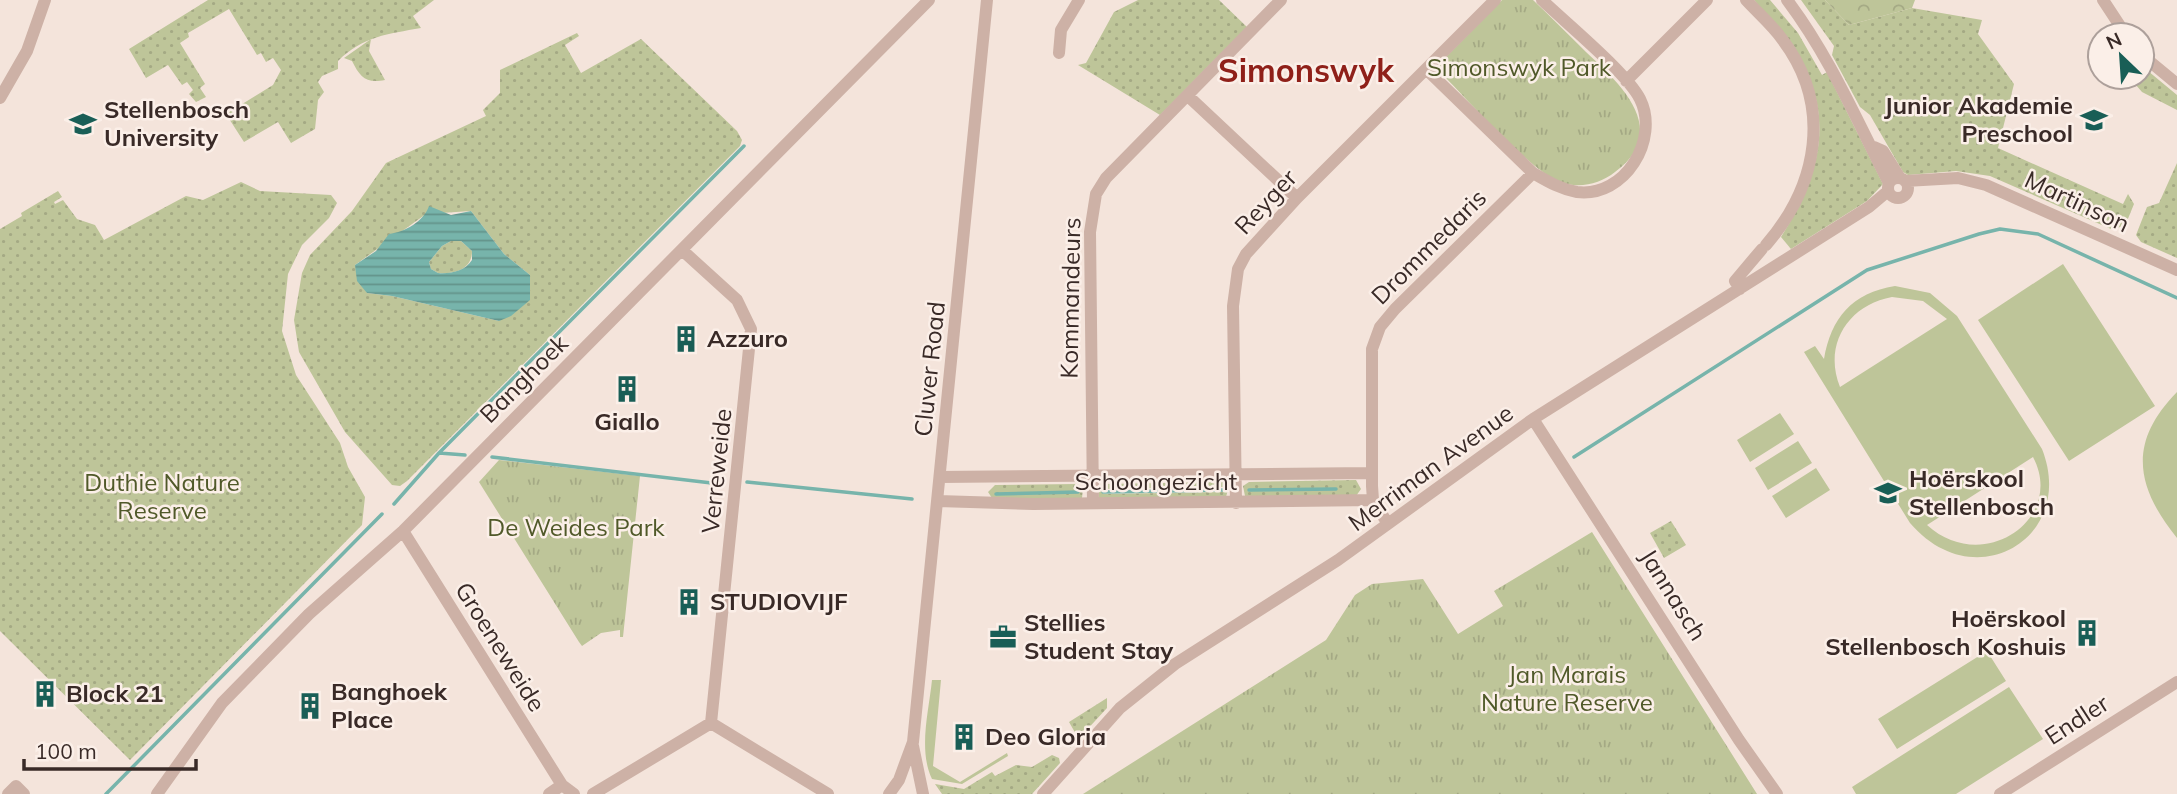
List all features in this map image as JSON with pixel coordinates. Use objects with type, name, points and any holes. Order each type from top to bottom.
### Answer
[{"type":"street","points":[[0,98],[27,51],[45,0]]},
{"type":"street","name":"Banghoek","points":[[157,794],[222,703],[309,614],[403,531],[929,0]]},
{"type":"street","name":"Cluver Road","points":[[889,794],[904,770],[913,742],[987,0]]},
{"type":"street","points":[[1059,53],[1061,30],[1079,0]]},
{"type":"street","name":"Kommandeurs","points":[[1093,503],[1091,215],[1096,194],[1106,178],[1281,0]]},
{"type":"street","name":"Reyger","points":[[1236,503],[1234,285],[1246,254],[1297,198],[1495,0]]},
{"type":"street","points":[[1427,70],[1533,173],[1552,185],[1579,192],[1606,186],[1630,168],[1642,150],[1647,133],[1647,117],[1640,99],[1626,81],[1542,0]]},
{"type":"street","points":[[1626,81],[1707,0]]},
{"type":"street","points":[[1741,289],[1735,281],[1767,244],[1804,189],[1812,155],[1812,119],[1808,92],[1798,67],[1783,40],[1746,0]]},
{"type":"street","points":[[1787,0],[1825,54],[1898,187]]},
{"type":"street","points":[[2103,0],[2117,21]]},
{"type":"street","points":[[2156,67],[2177,84]]},
{"type":"street","points":[[1188,96],[1297,198]]},
{"type":"street","name":"Drommedaris","points":[[1388,524],[1373,500],[1370,359],[1380,327],[1533,173]]},
{"type":"street","name":"Martinson","points":[[1898,187],[1958,178],[1986,185],[2033,203],[2177,270]]},
{"type":"street","name":"Merriman Avenue","points":[[1043,794],[1093,736],[1142,687],[1338,560],[1533,419],[1898,187]]},
{"type":"street","points":[[1767,244],[1788,258]]},
{"type":"street","name":"Verreweide","points":[[682,250],[737,300],[751,329],[711,723]]},
{"type":"street","name":"Jannasch","points":[[1533,419],[1739,740],[1777,794]]},
{"type":"street","name":"Schoongezicht","points":[[940,477],[1372,473]]},
{"type":"street","points":[[984,503],[986,478]]},
{"type":"street","name":"Schoongezicht","points":[[939,501],[1236,503],[1373,500]]},
{"type":"street","name":"Groeneweide","points":[[403,531],[562,785]]},
{"type":"street","name":"Endler","points":[[2000,794],[2177,682]]},
{"type":"street","points":[[593,794],[711,723],[828,794]]},
{"type":"street","name":"Cluver Road","points":[[913,742],[923,794]]},
{"type":"street","points":[[549,794],[562,785],[574,794]]},
{"type":"street","points":[[4,793],[16,786],[24,794]]},
{"type":"green space","points":[[208,0],[434,0],[413,16],[421,28],[387,34],[367,41],[338,61],[338,69],[322,76],[318,82],[324,92],[318,100],[315,129],[291,143],[278,122],[244,142],[226,114],[273,85],[281,70],[273,58],[266,62],[261,53],[257,55],[229,9],[188,33],[189,37],[180,43],[205,84],[200,88],[206,97],[196,102],[189,94],[193,90],[187,82],[182,85],[168,65],[146,78],[129,49]]},
{"type":"green space","points":[[1138,0],[1219,0],[1247,27],[1160,115],[1078,65],[1086,63],[1114,12]]},
{"type":"green space","name":"Simonswyk Park","points":[[1502,0],[1533,0],[1613,78],[1635,109],[1640,124],[1639,140],[1631,156],[1609,176],[1589,184],[1574,185],[1547,175],[1516,150],[1442,74],[1440,66],[1443,60]]},
{"type":"green space","points":[[1754,0],[1770,0],[1798,33],[1822,75],[1827,72],[1883,184],[1867,201],[1791,249],[1781,237],[1805,193],[1813,170],[1818,148],[1817,102],[1810,79],[1794,48]]},
{"type":"green space","points":[[1801,0],[1825,0],[1849,25],[1912,8],[1982,20],[1978,34],[2014,84],[1998,148],[2123,204],[2128,194],[2134,204],[2125,226],[2111,229],[1990,176],[1956,171],[1908,175],[1903,172],[1870,115],[1860,107],[1832,55],[1834,46]]},
{"type":"green space","points":[[1825,0],[1915,0],[1912,8],[1849,25]]},
{"type":"green space","points":[[577,33],[579,36],[565,45],[581,73],[641,39],[737,131],[742,140],[740,146],[407,481],[400,486],[392,485],[345,432],[299,352],[294,320],[302,273],[310,255],[352,211],[386,163],[486,116],[483,110],[500,93],[500,70]],"holes":[[[471,211],[504,254],[530,275],[499,321],[392,296],[367,293],[355,265],[426,214]]]},
{"type":"green space","points":[[371,39],[369,51],[385,80],[373,81],[364,78],[352,61],[344,58]]},
{"type":"green space","points":[[2156,78],[2177,95],[2177,110],[2142,92],[2156,91]]},
{"type":"green space","points":[[2177,163],[2177,258],[2141,242],[2136,235],[2147,207],[2159,203]]},
{"type":"green space","name":"Duthie Nature Reserve","points":[[241,182],[260,191],[331,195],[337,203],[329,218],[302,245],[288,274],[282,331],[296,375],[340,443],[348,467],[365,497],[362,525],[130,760],[0,631],[0,229],[58,191],[62,197],[54,202],[55,204],[63,200],[77,219],[95,225],[104,240],[186,196],[203,200]]},
{"type":"green space","points":[[451,241],[461,241],[472,251],[469,263],[461,270],[438,273],[431,269],[429,262],[442,246]]},
{"type":"green space","points":[[2063,264],[2155,406],[2069,461],[1978,320]]},
{"type":"green space","points":[[1895,286],[1930,293],[1957,316],[2042,449],[2049,481],[2045,508],[2033,531],[2014,548],[1990,556],[1963,556],[1936,545],[1910,523],[1804,352],[1815,346],[1824,359],[1832,331],[1846,310],[1855,301],[1880,289]],"holes":[[[1892,297],[1923,301],[1947,319],[1840,387],[1835,356],[1843,329],[1863,309],[1876,301]],[[2033,457],[2040,480],[2038,501],[2029,519],[2013,533],[1994,542],[1972,545],[1949,539],[1927,525]]]},
{"type":"green space","points":[[2177,392],[2177,538],[2152,500],[2143,464],[2144,446],[2150,429],[2161,410]]},
{"type":"green space","points":[[1780,413],[1794,434],[1750,462],[1737,440]]},
{"type":"green space","points":[[1798,441],[1812,463],[1768,490],[1755,468]]},
{"type":"green space","name":"De Weides Park","points":[[499,460],[640,476],[623,637],[620,637],[620,630],[601,633],[582,646],[579,642],[479,482]]},
{"type":"green space","points":[[1816,468],[1830,490],[1786,518],[1772,496]]},
{"type":"green space","points":[[1356,480],[1361,489],[1356,496],[1245,496],[1243,486],[1249,482]]},
{"type":"green space","points":[[1223,482],[1229,486],[1226,497],[1099,498],[1098,486]],"holes":[[[1223,487],[1223,492],[1103,494],[1103,489]]]},
{"type":"green space","points":[[1077,484],[1083,488],[1082,498],[992,498],[988,492],[995,485]]},
{"type":"green space","points":[[1671,521],[1686,545],[1664,558],[1650,533]]},
{"type":"green space","name":"Jan Marais Nature Reserve","points":[[1592,532],[1757,794],[1083,794],[1326,640],[1355,595],[1372,584],[1423,579],[1458,634],[1503,606],[1494,591]]},
{"type":"green space","points":[[1987,651],[2006,681],[1897,749],[1878,719]]},
{"type":"green space","points":[[932,680],[941,680],[933,766],[960,782],[1007,753],[1008,756],[962,784],[932,779],[928,768],[925,743]]},
{"type":"green space","points":[[2009,687],[2043,739],[1956,794],[1856,794],[1852,787]]},
{"type":"green space","points":[[1107,698],[1107,708],[1070,748],[1069,742],[1077,736],[1069,722]]},
{"type":"green space","points":[[1052,755],[1059,758],[1060,763],[1032,794],[942,794],[935,784],[964,789],[992,772],[995,776],[1016,765],[1032,767]]},
{"type":"water","points":[[429,206],[451,215],[471,211],[504,254],[530,275],[530,300],[511,316],[499,321],[392,296],[367,293],[357,281],[355,265],[376,251],[389,234],[413,225]],"holes":[[[451,241],[461,241],[472,251],[469,264],[448,273],[438,273],[431,269],[429,262],[442,246]]]},
{"type":"waterway","points":[[394,504],[439,453],[744,146]]},
{"type":"waterway","points":[[1574,457],[1867,270],[1979,234],[2000,229],[2038,234],[2177,298]]},
{"type":"waterway","points":[[439,453],[465,455]]},
{"type":"waterway","points":[[492,457],[720,484]]},
{"type":"waterway","points":[[747,482],[912,499]]},
{"type":"waterway","points":[[1249,490],[1336,489]]},
{"type":"waterway","points":[[1103,492],[1224,490]]},
{"type":"waterway","points":[[996,494],[1078,492]]},
{"type":"waterway","points":[[106,794],[382,514]]},
{"type":"place","name":"Junior Akademie Preschool","points":[[2094,120]]},
{"type":"place","name":"Stellenbosch University","points":[[83,124]]},
{"type":"place","name":"Azzuro","points":[[686,339]]},
{"type":"place","name":"Giallo","points":[[627,389]]},
{"type":"place","name":"Hoërskool Stellenbosch","points":[[1888,493]]},
{"type":"place","name":"STUDIOVIJF","points":[[689,602]]},
{"type":"place","name":"Hoërskool Stellenbosch Koshuis","points":[[2087,633]]},
{"type":"place","name":"Stellies Student Stay","points":[[1003,637]]},
{"type":"place","name":"Block 21","points":[[45,694]]},
{"type":"place","name":"Banghoek Place","points":[[310,706]]},
{"type":"place","name":"Deo Gloria","points":[[964,737]]},
{"type":"district","name":"Simonswyk","points":[[1306,71]]}]
